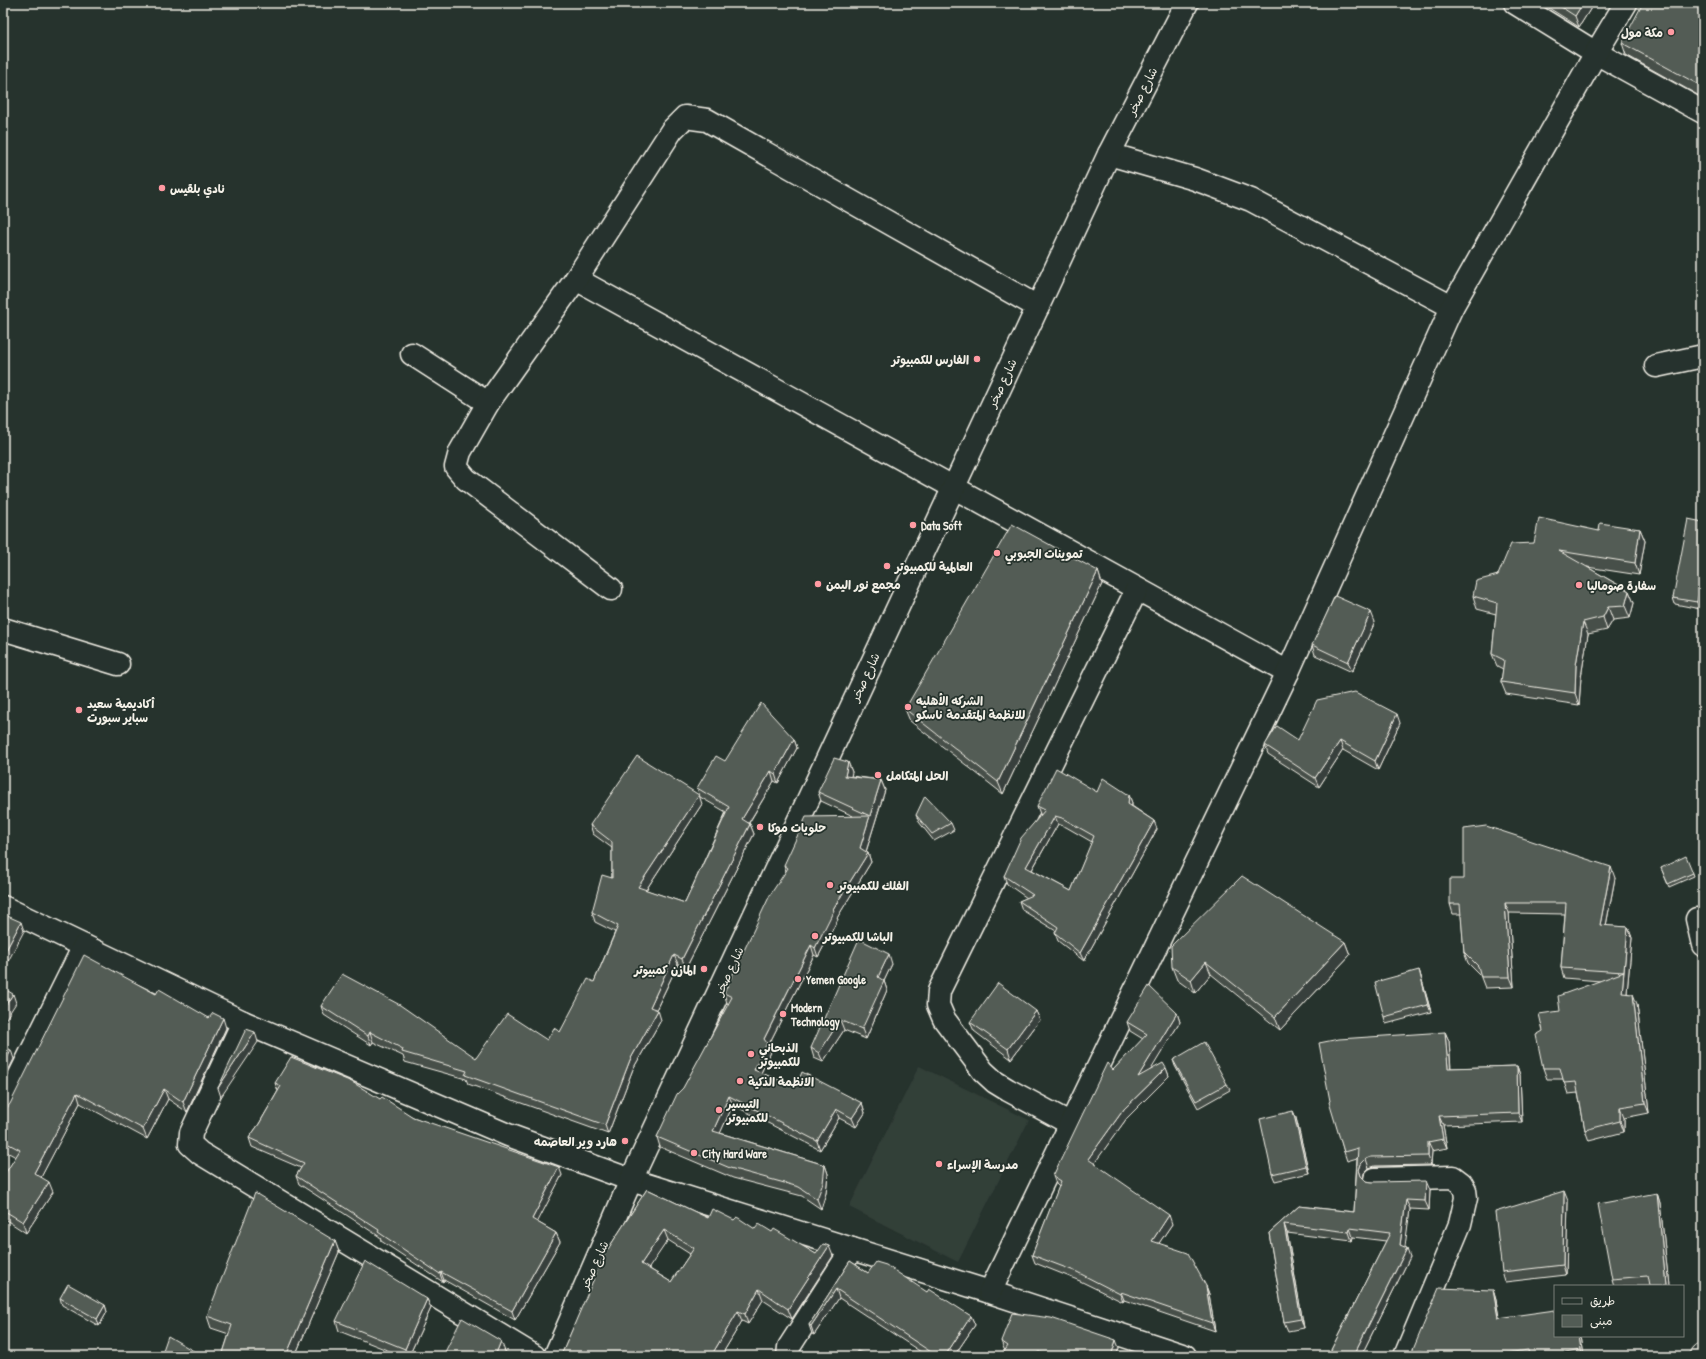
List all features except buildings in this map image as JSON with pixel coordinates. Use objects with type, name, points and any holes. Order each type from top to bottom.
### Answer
[{"type":"street","name":"شارع صخر","points":[[555,1356],[632,1180],[1109,154],[1187,3]]},
{"type":"street","points":[[1515,3],[1596,53],[1703,112]]},
{"type":"street","points":[[990,1292],[1288,672],[1452,307],[1626,3]]},
{"type":"street","points":[[611,589],[466,479],[456,467],[460,452],[488,403],[576,279],[672,130],[685,117],[707,120],[1038,307]]},
{"type":"street","points":[[1109,154],[1195,179],[1251,200],[1452,307]]},
{"type":"street","points":[[576,279],[1288,672]]},
{"type":"street","points":[[412,354],[488,403]]},
{"type":"street","points":[[1656,366],[1703,356]]},
{"type":"street","points":[[1071,1124],[1008,1090],[983,1071],[944,1019],[938,1005],[939,991],[1137,589]]},
{"type":"street","points":[[3,629],[118,664]]},
{"type":"street","points":[[3,906],[243,1022],[508,1135],[632,1180],[990,1292],[1185,1356]]},
{"type":"street","points":[[1697,919],[1703,945]]},
{"type":"street","points":[[3,1109],[84,946]]},
{"type":"street","points":[[243,1022],[191,1133],[190,1144],[207,1157],[534,1356]]},
{"type":"street","points":[[1375,1179],[1453,1177],[1461,1183],[1465,1190],[1466,1198],[1460,1224],[1405,1356]]},
{"type":"street","points":[[788,1356],[789,1347],[852,1249]]},
{"type":"shaded area","name":"مدرسة الإسراء","points":[[919,1066],[1029,1120],[958,1262],[849,1207]]},
{"type":"place","name":"مكة مول","points":[[1671,32]]},
{"type":"place","name":"نادي بلقيس","points":[[162,188]]},
{"type":"place","name":"الفارس للكمبيوتر","points":[[977,359]]},
{"type":"place","name":"Data Soft","points":[[913,525]]},
{"type":"place","name":"تموينات الجبوبي","points":[[997,553]]},
{"type":"place","name":"العالمية للكمبيوتر","points":[[887,566]]},
{"type":"place","name":"مجمع نور اليمن","points":[[818,584]]},
{"type":"place","name":"سفارة صوماليا","points":[[1579,585]]},
{"type":"place","name":"الشركه الأهليه للانظمة المتقدمة ناسكو","points":[[908,707]]},
{"type":"place","name":"أكاديمية سعيد سباير سبورت","points":[[79,710]]},
{"type":"place","name":"الحل المتكامل","points":[[878,775]]},
{"type":"place","name":"حلويات موكا","points":[[760,827]]},
{"type":"place","name":"الفلك للكمبيوتر","points":[[830,885]]},
{"type":"place","name":"الباشا للكمبيوتر","points":[[815,936]]},
{"type":"place","name":"المازن كمبيوتر","points":[[704,969]]},
{"type":"place","name":"Yemen Google","points":[[798,979]]},
{"type":"place","name":"Modern Technology","points":[[783,1014]]},
{"type":"place","name":"الذبحاني للكمبيوتر","points":[[751,1054]]},
{"type":"place","name":"الانظمة الذكية","points":[[740,1081]]},
{"type":"place","name":"التيسير للكمبيوتر","points":[[719,1110]]},
{"type":"place","name":"هارد وير العاصمه","points":[[625,1141]]},
{"type":"place","name":"City Hard Ware","points":[[694,1153]]},
{"type":"place","name":"مدرسة الإسراء","points":[[939,1164]]}]
